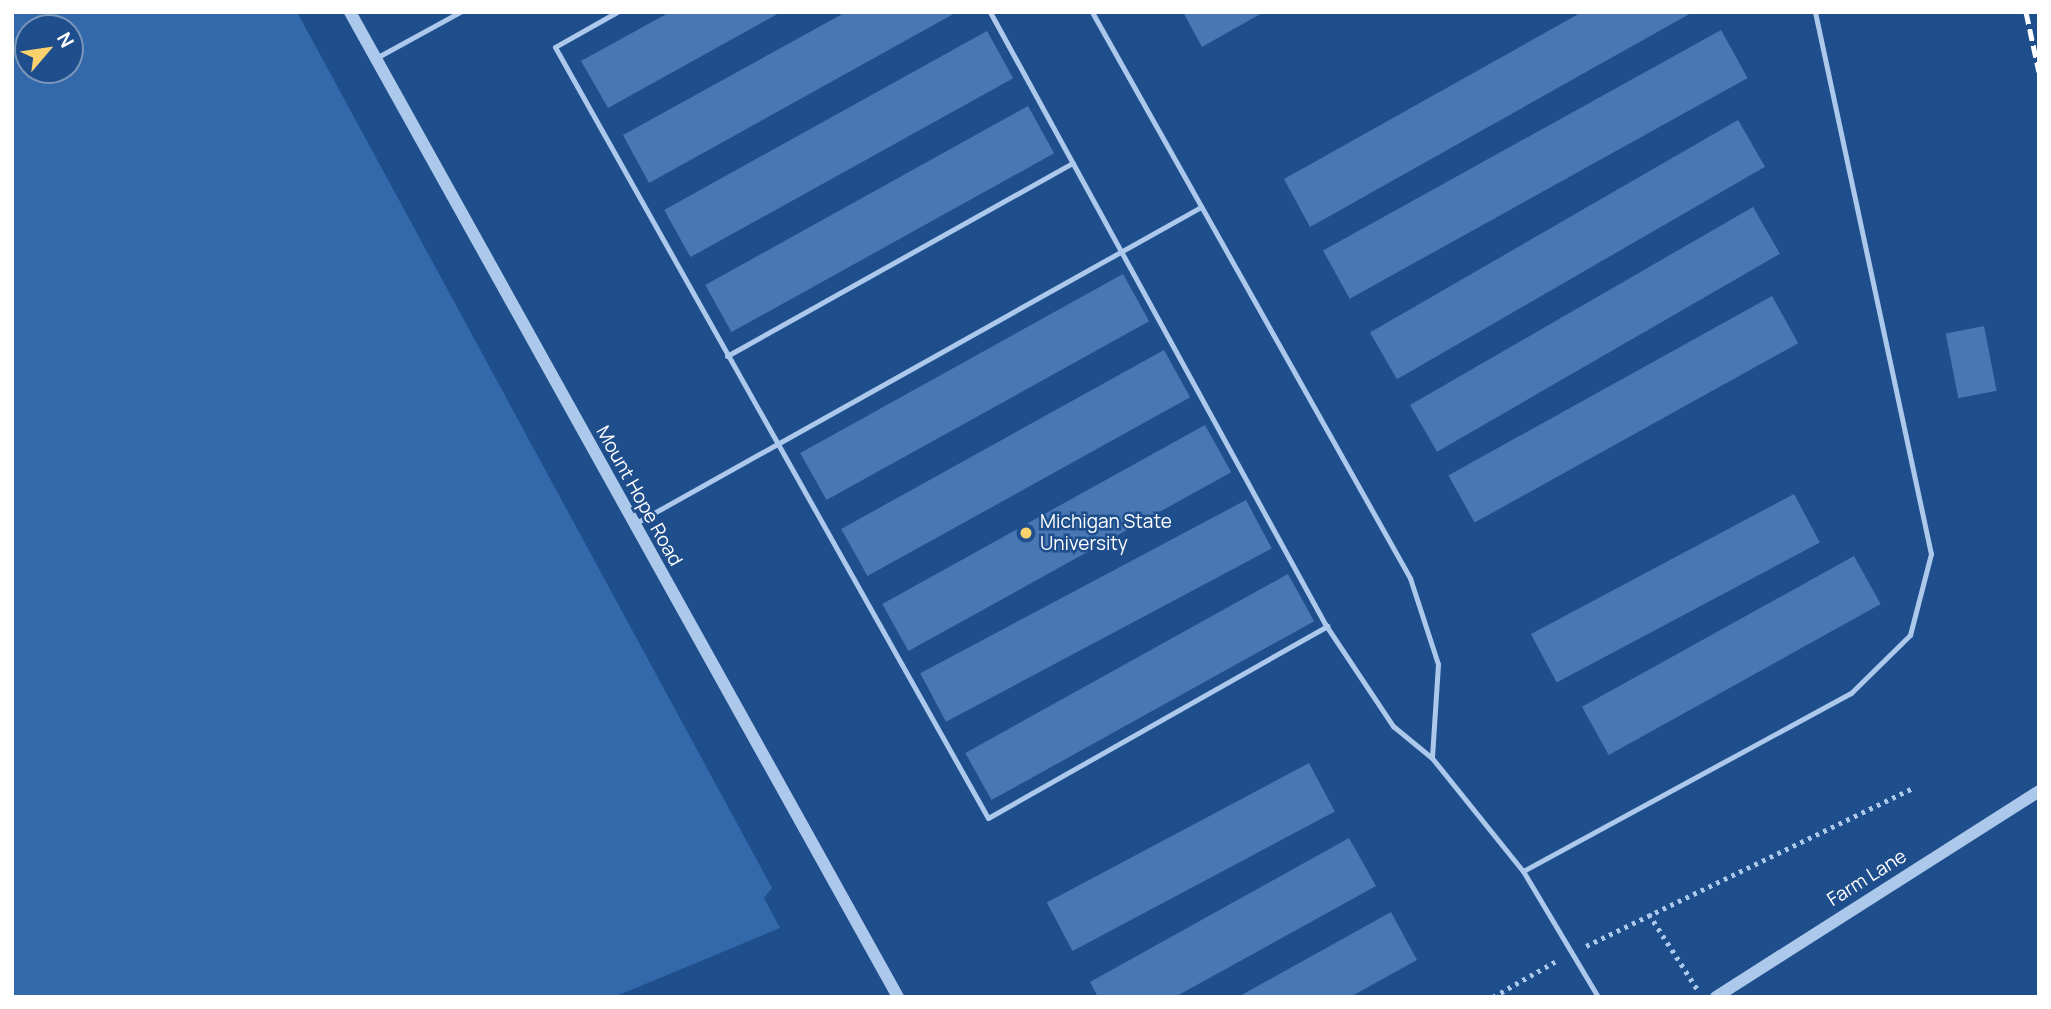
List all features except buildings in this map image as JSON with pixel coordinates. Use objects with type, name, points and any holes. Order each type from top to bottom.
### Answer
[{"type":"street","name":"Mount Hope Road","points":[[350,12],[633,525],[898,997]]},
{"type":"street","name":"Farm Lane","points":[[1716,997],[2039,792]]},
{"type":"lane","points":[[376,58],[460,12]]},
{"type":"lane","points":[[617,12],[555,47],[727,356],[779,440],[988,818],[1327,626]]},
{"type":"lane","points":[[990,12],[1327,626],[1393,726],[1432,758],[1523,871],[1598,997]]},
{"type":"lane","points":[[1092,12],[1410,578],[1438,664],[1432,758]]},
{"type":"lane","points":[[1523,871],[1851,693],[1910,635],[1931,554],[1815,12]]},
{"type":"lane","points":[[727,356],[1073,163]]},
{"type":"lane","points":[[633,525],[779,440],[1201,207]]},
{"type":"path","points":[[1493,997],[1573,952],[1649,914],[1913,788]]},
{"type":"path","points":[[1649,914],[1702,997]]},
{"type":"shaded area","points":[[12,12],[297,12],[772,888],[764,898],[780,928],[614,997],[12,997]]},
{"type":"railway","points":[[2026,12],[2039,72]]},
{"type":"place","name":"Michigan State University","points":[[1026,533]]}]
